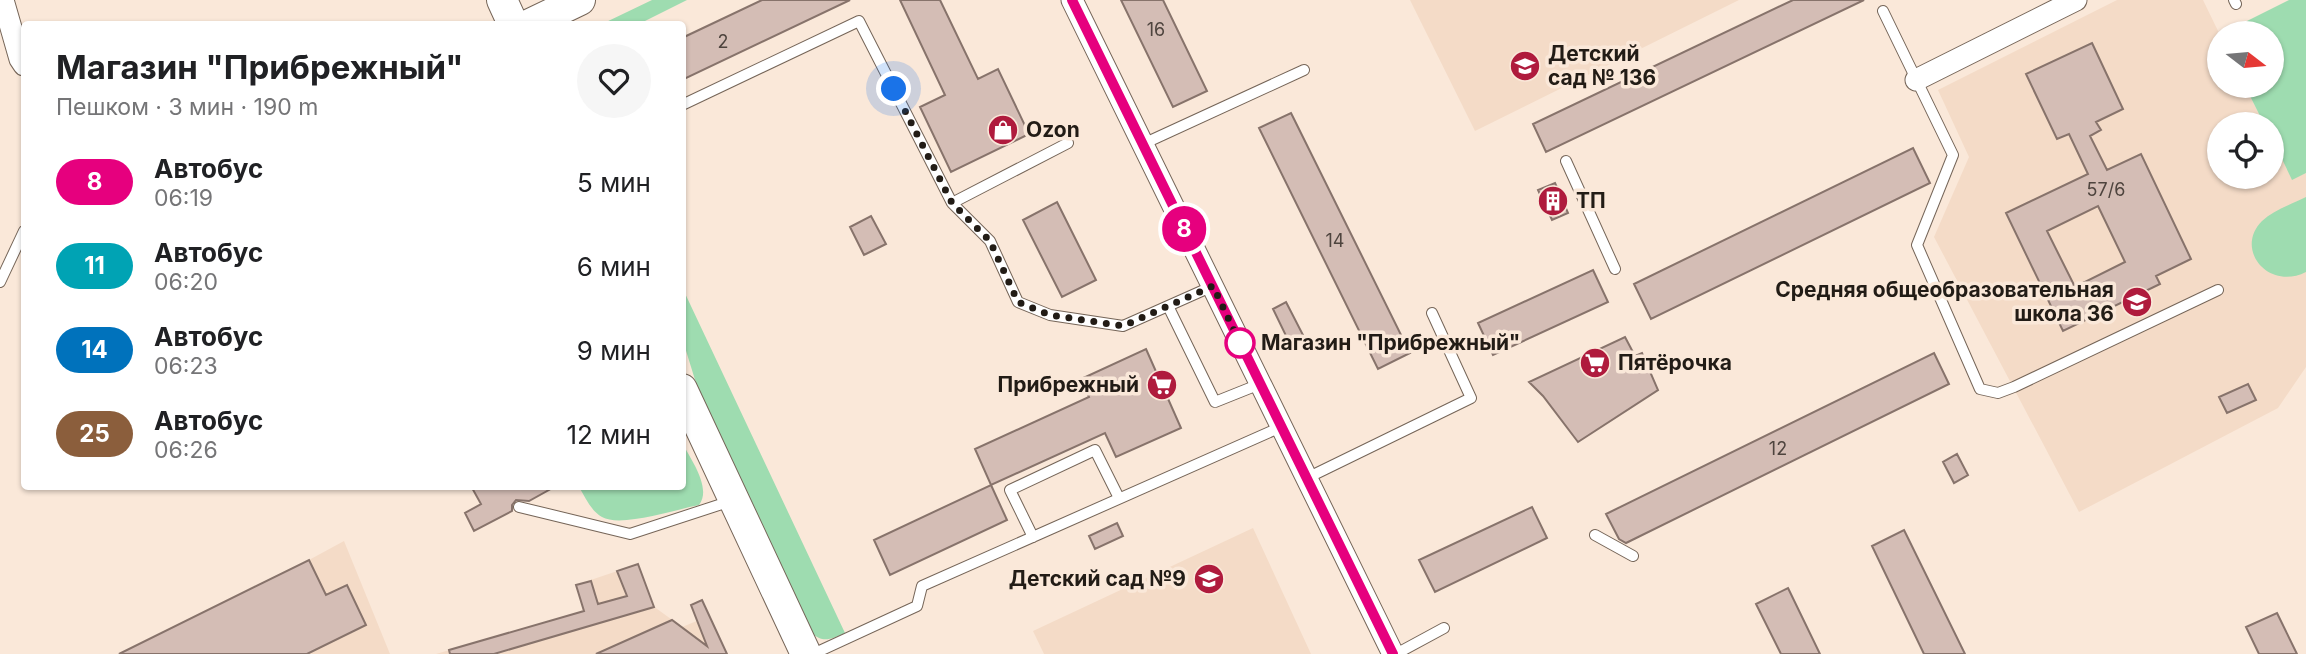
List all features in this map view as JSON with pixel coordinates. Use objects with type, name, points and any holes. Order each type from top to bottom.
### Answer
[{"type":"main road","points":[[502,0],[512,21]]},
{"type":"main road","points":[[536,21],[580,0]]},
{"type":"main road","points":[[686,398],[806,654]]},
{"type":"street","points":[[3,0],[21,60]]},
{"type":"street","points":[[1072,0],[1394,654]]},
{"type":"street","points":[[1916,80],[2077,0]]},
{"type":"lane","points":[[1883,11],[1953,155],[1917,245],[1980,389],[1998,393],[2014,387],[2218,290]]},
{"type":"lane","points":[[686,103],[859,21],[952,203],[990,241],[1018,302],[1050,315],[1123,326],[1213,286]]},
{"type":"lane","points":[[1143,144],[1304,70]]},
{"type":"lane","points":[[952,203],[1068,143]]},
{"type":"lane","points":[[1566,161],[1615,269]]},
{"type":"lane","points":[[0,282],[21,236]]},
{"type":"lane","points":[[1168,306],[1215,402],[1260,384]]},
{"type":"lane","points":[[1307,478],[1471,398],[1432,313]]},
{"type":"lane","points":[[813,654],[917,606],[922,586],[1282,427]]},
{"type":"lane","points":[[1033,537],[1010,490],[1095,450],[1119,498]]},
{"type":"lane","points":[[519,507],[630,534],[734,500]]},
{"type":"lane","points":[[1595,535],[1633,556]]},
{"type":"lane","points":[[1394,654],[1444,628]]},
{"type":"shaded area","name":"Детский сад № 136","points":[[1410,0],[1739,0],[1475,131]]},
{"type":"shaded area","name":"Средняя общеобразовательная школа 36","points":[[2117,0],[2203,0],[2213,21],[2207,21],[2207,98],[2251,98],[2258,112],[2207,112],[2207,189],[2284,189],[2284,163],[2292,179],[2306,173],[2306,367],[2278,408],[2079,512],[1934,237],[1969,157],[1938,90]]},
{"type":"shaded area","name":"Детский сад №9","points":[[1253,528],[1311,654],[1044,654],[1033,631]]},
{"type":"shaded area","points":[[344,541],[390,654],[119,654],[309,560]]},
{"type":"shaded area","points":[[638,564],[653,606],[682,627],[709,616],[727,654],[436,654],[583,611],[576,585]]},
{"type":"green space","points":[[652,0],[687,0],[645,21],[608,21]]},
{"type":"green space","points":[[2289,0],[2306,0],[2306,173],[2292,180],[2284,163],[2284,112],[2258,112],[2251,98],[2284,98],[2284,21],[2247,21]]},
{"type":"green space","points":[[2306,197],[2306,272],[2279,276],[2268,272],[2259,264],[2254,254],[2254,232],[2267,217]]},
{"type":"green space","points":[[686,295],[845,633],[823,639],[811,632],[696,383],[686,351]]},
{"type":"green space","points":[[686,450],[702,482],[703,491],[699,505],[649,517],[611,520],[602,517],[589,504],[581,490],[686,490]]},
{"type":"building","points":[[762,0],[850,0],[686,78],[686,36]]},
{"type":"building","points":[[900,0],[940,0],[978,79],[998,69],[1029,134],[951,172],[920,107],[945,95]]},
{"type":"building","points":[[1121,0],[1163,0],[1207,91],[1173,107]]},
{"type":"building","points":[[1793,0],[1864,0],[1546,152],[1533,124]]},
{"type":"building","points":[[2092,43],[2123,109],[2096,122],[2101,130],[2090,136],[2107,170],[2141,154],[2191,259],[2156,276],[2160,284],[2063,331],[2006,213],[2088,174],[2069,134],[2057,139],[2026,74]],"holes":[[[2098,206],[2125,262],[2075,287],[2047,231]]]},
{"type":"building","points":[[1291,113],[1410,353],[1378,369],[1259,128]]},
{"type":"building","points":[[1913,148],[1930,183],[1651,319],[1634,284]]},
{"type":"building","name":"ТП","points":[[1555,183],[1568,213],[1552,220],[1538,190]]},
{"type":"building","points":[[1057,202],[1096,280],[1062,297],[1023,220]]},
{"type":"building","points":[[871,216],[886,244],[864,255],[850,227]]},
{"type":"building","points":[[1593,270],[1608,302],[1493,355],[1478,323]]},
{"type":"building","points":[[1286,302],[1303,335],[1289,342],[1273,309]]},
{"type":"building","points":[[1625,337],[1635,356],[1642,353],[1658,390],[1578,442],[1529,382]]},
{"type":"building","points":[[1146,349],[1181,428],[1116,457],[1105,433],[991,485],[975,449],[1089,397],[1081,379]]},
{"type":"building","points":[[1934,353],[1949,384],[1626,543],[1619,539],[1606,514]]},
{"type":"building","points":[[2248,384],[2256,400],[2227,413],[2219,397]]},
{"type":"building","points":[[1957,454],[1968,475],[1954,483],[1943,462]]},
{"type":"building","points":[[991,485],[1007,520],[890,575],[874,540]]},
{"type":"building","points":[[473,490],[549,490],[529,501],[516,500],[512,511],[474,531],[465,513],[481,504]]},
{"type":"building","points":[[1532,507],[1547,538],[1435,592],[1419,560]]},
{"type":"building","points":[[1117,523],[1123,536],[1095,549],[1089,536]]},
{"type":"building","points":[[1904,530],[1965,654],[1924,654],[1872,546]]},
{"type":"building","points":[[309,560],[326,595],[347,585],[366,625],[307,654],[119,654]]},
{"type":"building","points":[[638,564],[654,607],[494,654],[450,654],[449,650],[584,611],[576,585],[591,581],[598,604],[627,596],[617,571]]},
{"type":"building","points":[[1788,588],[1820,654],[1781,654],[1756,604]]},
{"type":"building","points":[[702,600],[727,654],[596,654],[672,620],[707,646],[691,605]]},
{"type":"building","points":[[2277,613],[2297,654],[2259,654],[2246,627]]},
{"type":"bus line","name":"8","points":[[1072,0],[1393,654]]},
{"type":"place","name":"Детский сад № 136","points":[[1525,66]]},
{"type":"place","name":"Ozon","points":[[1003,130]]},
{"type":"place","name":"ТП","points":[[1553,201]]},
{"type":"place","name":"Средняя общеобразовательная школа 36","points":[[2137,302]]},
{"type":"place","name":"Магазин \"Прибрежный\"","points":[[1240,343]]},
{"type":"place","name":"Пятёрочка","points":[[1595,363]]},
{"type":"place","name":"Прибрежный","points":[[1162,385]]},
{"type":"place","name":"Детский сад №9","points":[[1209,579]]},
{"type":"route","points":[[894,89],[952,203],[990,241],[1018,302],[1050,315],[1123,326],[1213,286],[1240,343]]}]
